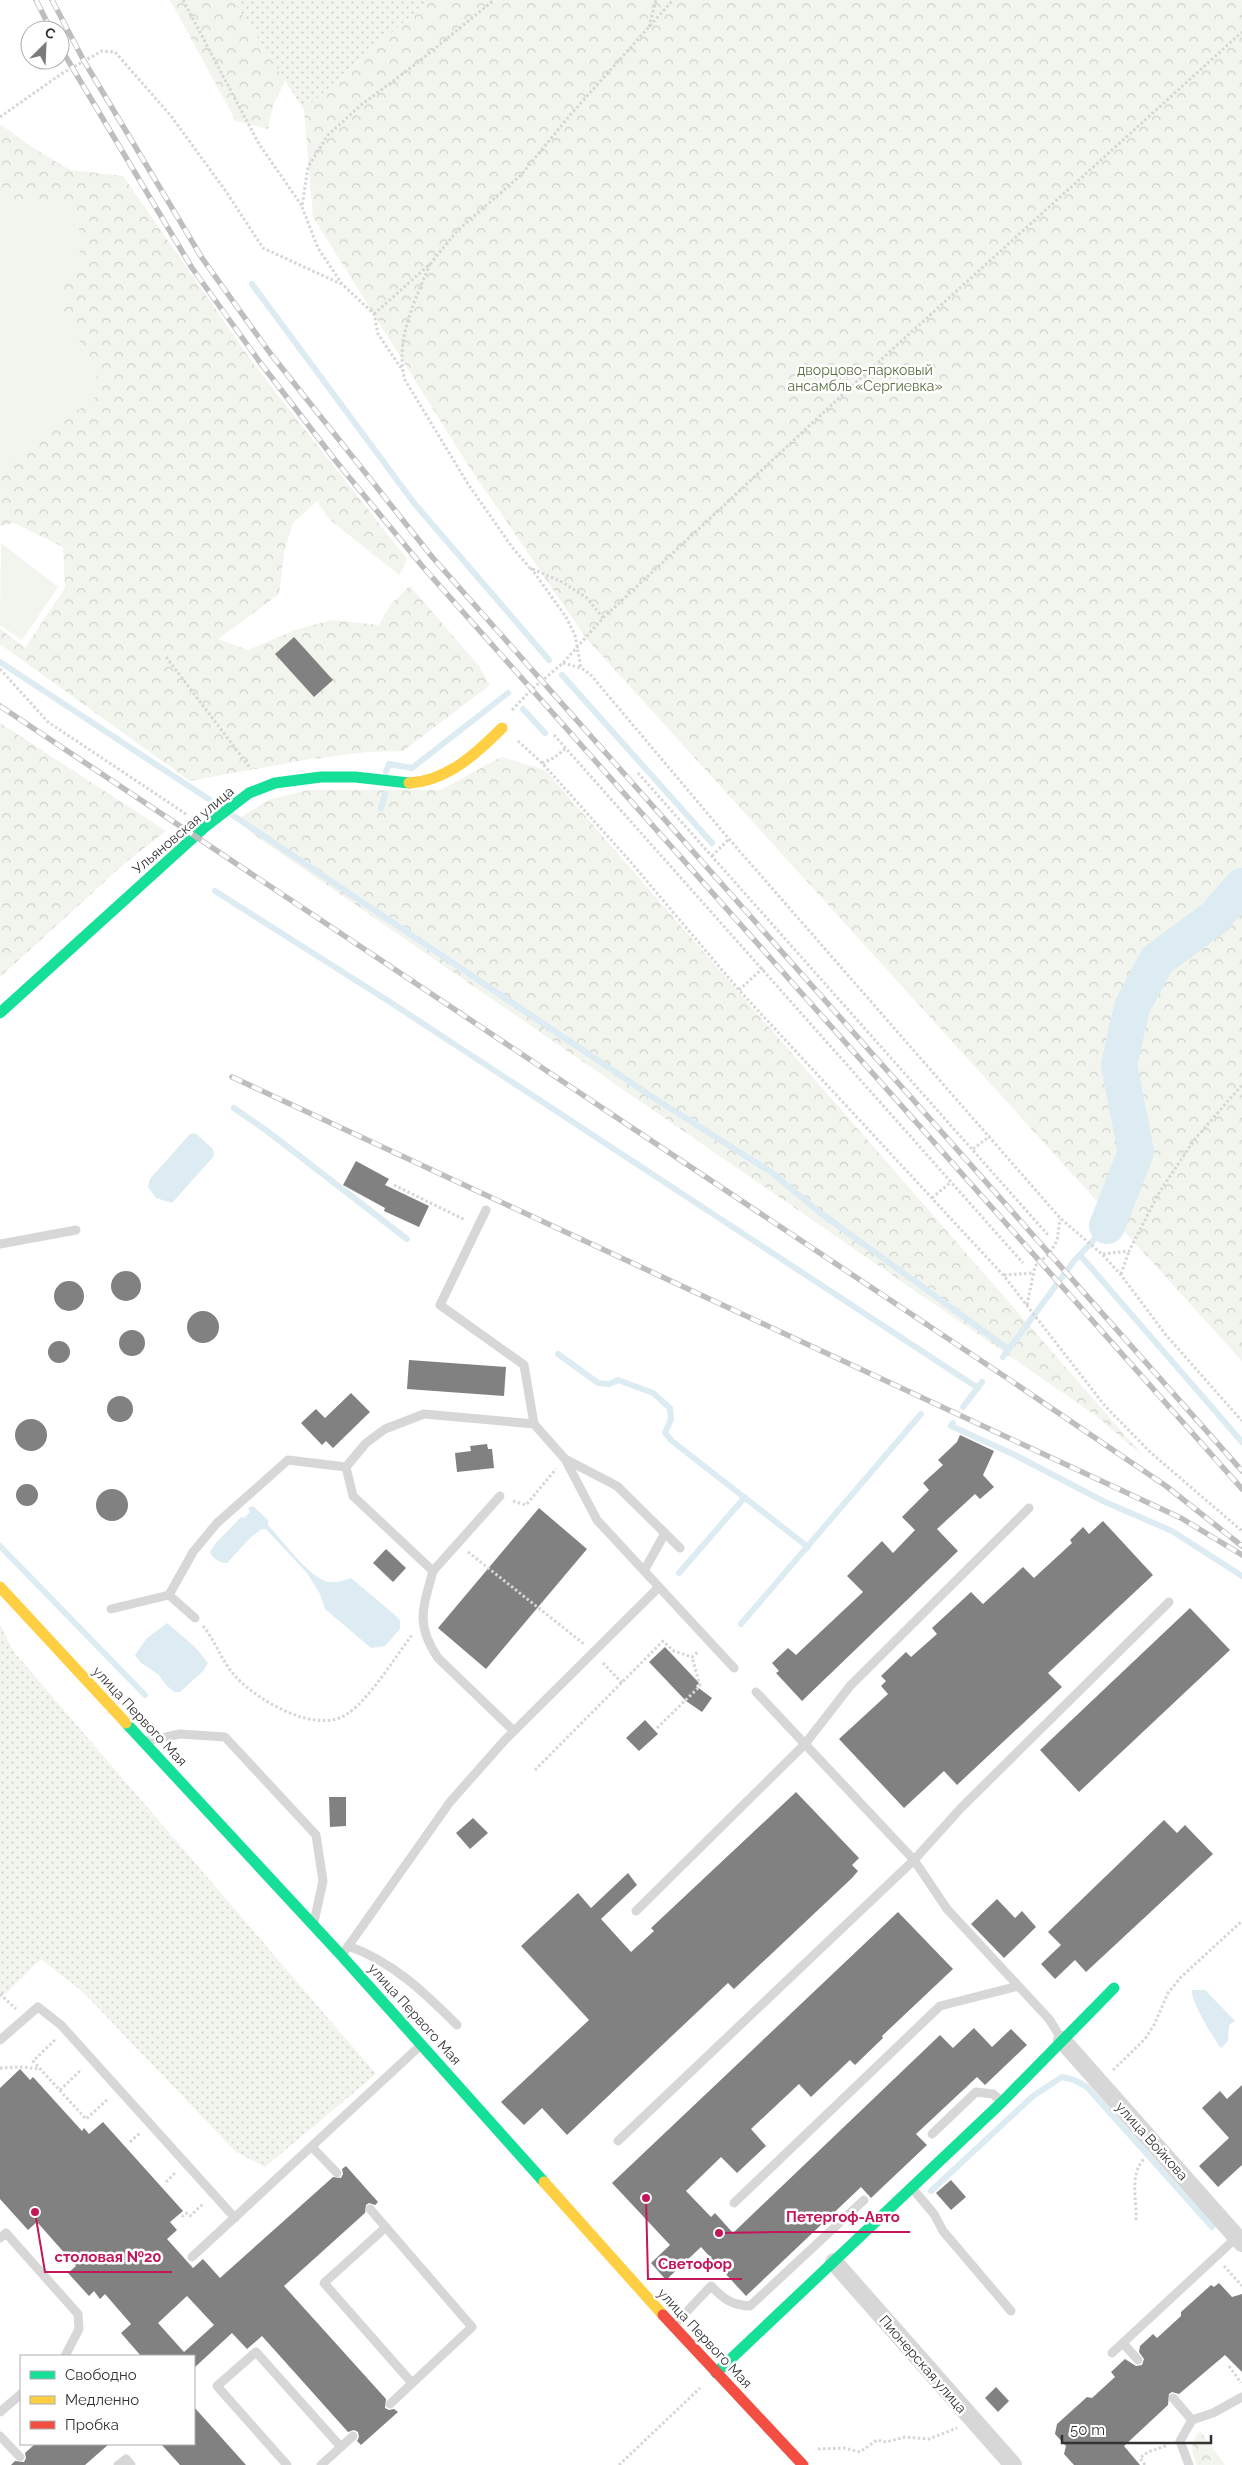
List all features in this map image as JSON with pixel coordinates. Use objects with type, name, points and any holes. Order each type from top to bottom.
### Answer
[{"type":"street","name":"Ульяновская улица","points":[[0,1013],[205,827],[231,805],[262,786],[310,778],[355,777],[390,782],[418,781],[438,777],[480,751],[502,728]]},
{"type":"street","name":"улица Первого Мая","points":[[0,1587],[313,1925],[345,1950],[422,2044],[673,2326],[803,2465]]},
{"type":"street","points":[[716,2373],[1002,2102],[1114,1988]]},
{"type":"street","name":"улица Войкова","points":[[1062,2040],[1239,2240]]},
{"type":"street","name":"Пионерская улица","points":[[834,2262],[1013,2465]]},
{"type":"lane","points":[[486,1210],[440,1305],[524,1365],[534,1424],[565,1458],[597,1520],[734,1668]]},
{"type":"lane","points":[[0,1244],[76,1230]]},
{"type":"lane","points":[[346,1467],[366,1443],[385,1429],[424,1414],[534,1424]]},
{"type":"lane","points":[[565,1458],[617,1486],[680,1548]]},
{"type":"lane","points":[[111,1608],[169,1595],[193,1552],[216,1523],[288,1460],[346,1467]]},
{"type":"lane","points":[[346,1467],[352,1496],[432,1571]]},
{"type":"lane","points":[[500,1496],[432,1571],[423,1606],[422,1627],[429,1644],[438,1658],[514,1731]]},
{"type":"lane","points":[[636,1911],[805,1744],[850,1686],[1029,1508]]},
{"type":"lane","points":[[644,1571],[665,1533]]},
{"type":"lane","points":[[457,2025],[406,1978],[373,1955],[345,1950],[450,1802],[514,1731],[659,1587]]},
{"type":"lane","points":[[169,1595],[195,1618]]},
{"type":"lane","points":[[618,2141],[914,1860],[961,1808],[1170,1602]]},
{"type":"lane","points":[[756,1692],[914,1860],[947,1909],[1050,2021],[1062,2040]]},
{"type":"lane","points":[[144,1742],[180,1734],[225,1736],[316,1835],[323,1881],[313,1925]]},
{"type":"lane","points":[[734,2203],[940,2006],[1018,1986]]},
{"type":"lane","points":[[0,2040],[38,2007],[61,2024],[235,2218]]},
{"type":"lane","points":[[192,2257],[422,2044]]},
{"type":"lane","points":[[932,2134],[976,2092],[994,2094],[1002,2102]]},
{"type":"lane","points":[[312,2147],[337,2173]]},
{"type":"lane","points":[[912,2188],[934,2214],[943,2231],[1011,2311]]},
{"type":"lane","points":[[673,2326],[711,2286],[727,2302],[735,2305],[750,2306],[864,2200]]},
{"type":"lane","points":[[370,2209],[472,2327],[390,2404]]},
{"type":"lane","points":[[386,2228],[324,2283],[412,2383]]},
{"type":"lane","points":[[0,2238],[6,2233],[78,2314],[79,2329],[66,2355]]},
{"type":"lane","points":[[1112,2354],[1215,2256],[1239,2240]]},
{"type":"lane","points":[[1123,2343],[1138,2360]]},
{"type":"lane","points":[[287,2465],[217,2386],[256,2352],[341,2447]]},
{"type":"lane","points":[[0,2412],[20,2395]]},
{"type":"lane","points":[[1189,2465],[1180,2441],[1192,2420],[1213,2413],[1242,2397]]},
{"type":"lane","points":[[1173,2398],[1192,2420]]},
{"type":"lane","points":[[0,2436],[20,2457]]},
{"type":"lane","points":[[321,2465],[353,2436]]},
{"type":"lane","points":[[118,2465],[126,2459],[131,2465]]},
{"type":"path","points":[[183,0],[258,144],[302,207],[318,248],[342,284],[374,314],[378,334],[401,368]]},
{"type":"path","points":[[302,207],[308,167],[328,135],[361,105],[417,63],[494,0]]},
{"type":"path","points":[[649,27],[656,0]]},
{"type":"path","points":[[374,314],[430,264],[457,231],[521,175],[571,114],[673,0]]},
{"type":"path","points":[[1242,32],[853,385],[604,618],[563,663],[515,706],[502,728],[542,762],[629,860],[739,990],[1004,1276],[1105,1406],[1143,1445],[1242,1531]]},
{"type":"path","points":[[0,117],[61,74],[102,51],[115,52],[170,116],[225,190],[262,248],[342,284]]},
{"type":"path","points":[[430,264],[408,318],[402,348],[401,368],[404,380],[428,422],[448,450],[494,524],[530,568],[566,617],[575,635],[581,668]]},
{"type":"path","points":[[530,568],[562,582],[587,598],[604,618]]},
{"type":"path","points":[[166,657],[262,786]]},
{"type":"path","points":[[563,663],[581,668],[590,674],[729,839],[1060,1218],[1102,1254],[1121,1275],[1166,1335],[1242,1421]]},
{"type":"path","points":[[0,669],[48,722],[205,827]]},
{"type":"path","points":[[0,673],[14,684]]},
{"type":"path","points":[[554,735],[763,968],[1023,1263]]},
{"type":"path","points":[[542,762],[554,758],[566,748]]},
{"type":"path","points":[[638,773],[1048,1235]]},
{"type":"path","points":[[712,856],[729,839]]},
{"type":"path","points":[[739,990],[763,968]]},
{"type":"path","points":[[1121,1275],[1129,1251],[1160,1191],[1195,1139],[1242,1085]]},
{"type":"path","points":[[973,1150],[990,1136]]},
{"type":"path","points":[[932,1198],[951,1182]]},
{"type":"path","points":[[394,1185],[478,1226]]},
{"type":"path","points":[[1027,1306],[1035,1266],[1049,1254],[1057,1241],[1060,1218]]},
{"type":"path","points":[[1102,1254],[1129,1251]]},
{"type":"path","points":[[1004,1276],[1033,1273]]},
{"type":"path","points":[[500,1496],[526,1505],[546,1481]]},
{"type":"path","points":[[458,1544],[539,1610],[576,1636],[622,1683]]},
{"type":"path","points":[[195,1618],[215,1642],[226,1664],[235,1676],[253,1692],[304,1719],[326,1721],[338,1719],[354,1709],[413,1634],[422,1627]]},
{"type":"path","points":[[535,1770],[664,1641],[674,1651],[692,1657]]},
{"type":"path","points":[[692,1657],[709,1642]]},
{"type":"path","points":[[657,1728],[700,1686],[692,1657]]},
{"type":"path","points":[[1100,2083],[1145,2039],[1154,2025],[1168,1993],[1181,1977],[1242,1921]]},
{"type":"path","points":[[0,1994],[26,2017]]},
{"type":"path","points":[[49,2033],[62,2047]]},
{"type":"path","points":[[55,2040],[33,2061],[86,2119],[109,2098]]},
{"type":"path","points":[[75,2062],[89,2076]]},
{"type":"path","points":[[0,2068],[23,2067],[40,2069]]},
{"type":"path","points":[[60,2090],[82,2069]]},
{"type":"path","points":[[102,2091],[115,2105]]},
{"type":"path","points":[[134,2126],[146,2139]]},
{"type":"path","points":[[130,2142],[140,2133]]},
{"type":"path","points":[[1136,2220],[1136,2170],[1146,2156]]},
{"type":"path","points":[[170,2165],[182,2178]]},
{"type":"path","points":[[166,2182],[176,2172]]},
{"type":"path","points":[[199,2197],[225,2226]]},
{"type":"path","points":[[182,2217],[186,2213],[190,2216],[204,2203]]},
{"type":"path","points":[[1215,2256],[1242,2286]]},
{"type":"path","points":[[1229,2366],[1242,2386]]},
{"type":"path","points":[[619,2465],[716,2373]]},
{"type":"path","points":[[792,2453],[831,2447],[860,2452],[877,2440],[886,2442],[905,2437],[936,2438],[975,2422]]},
{"type":"path","points":[[1145,2465],[1140,2458],[1148,2452],[1180,2441]]},
{"type":"green space","points":[[170,0],[233,0],[285,81],[273,105],[268,129],[236,121]]},
{"type":"green space","points":[[233,0],[429,0],[304,110]]},
{"type":"green space","name":"дворцово-парковый ансамбль «Сергиевка»","points":[[429,0],[1242,0],[1242,1361],[586,638],[468,465],[313,217],[304,110]]},
{"type":"green space","points":[[0,124],[32,147],[70,170],[123,176],[255,366],[407,559],[399,575],[329,519],[317,501],[293,523],[284,552],[279,594],[218,639],[248,650],[295,630],[332,620],[379,625],[391,604],[410,586],[478,665],[490,685],[403,751],[367,752],[304,760],[190,781],[0,644],[0,629],[25,648],[65,588],[63,547],[14,523],[0,526],[0,462],[36,443],[93,363],[63,316],[61,283],[80,263],[28,198],[0,204]]},
{"type":"green space","points":[[28,198],[61,201],[79,222],[80,263],[61,283],[63,316],[93,363],[101,393],[36,443],[0,462],[0,204]]},
{"type":"green space","points":[[1,543],[58,587],[22,640],[0,625]]},
{"type":"green space","points":[[0,723],[166,831],[125,863],[0,977]]},
{"type":"green space","points":[[501,757],[545,770],[1143,1456],[1095,1415],[250,832],[240,818],[268,800],[308,790],[441,790]]},
{"type":"green space","points":[[0,1625],[14,1652],[376,2074],[265,2167],[236,2152],[83,1992],[41,1959],[0,1999]]},
{"type":"green space","points":[[1200,2431],[1225,2465],[1197,2465],[1192,2448],[1194,2439]]},
{"type":"shaded area","points":[[195,1133],[213,1149],[214,1156],[172,1203],[156,1198],[148,1187],[150,1179],[190,1134]]},
{"type":"shaded area","points":[[253,1506],[268,1520],[268,1525],[296,1557],[313,1573],[328,1582],[340,1582],[351,1578],[400,1620],[400,1629],[385,1646],[371,1648],[325,1609],[320,1594],[307,1573],[266,1529],[262,1529],[251,1537],[227,1563],[213,1557],[210,1552],[216,1543],[241,1517],[244,1518],[250,1512],[248,1508]]},
{"type":"shaded area","points":[[167,1623],[195,1647],[208,1663],[203,1671],[180,1692],[174,1692],[159,1675],[140,1662],[135,1655],[147,1638]]},
{"type":"shaded area","points":[[1192,1990],[1205,1990],[1235,2021],[1229,2025],[1228,2041],[1221,2048],[1194,2001]]},
{"type":"building","points":[[294,637],[333,680],[314,697],[275,654]]},
{"type":"building","points":[[356,1161],[389,1179],[385,1185],[429,1206],[419,1227],[384,1211],[385,1208],[343,1185]]},
{"type":"building","points":[[126,1271],[137,1275],[141,1286],[137,1297],[126,1301],[115,1297],[111,1286],[115,1275]]},
{"type":"building","points":[[69,1281],[80,1285],[84,1296],[80,1307],[69,1311],[58,1307],[54,1296],[58,1285]]},
{"type":"building","points":[[203,1311],[209,1312],[214,1316],[218,1321],[218,1333],[214,1338],[209,1342],[203,1343],[197,1342],[192,1338],[188,1333],[187,1327],[188,1321],[192,1316],[197,1312]]},
{"type":"building","points":[[132,1330],[141,1334],[145,1343],[141,1352],[132,1356],[123,1352],[119,1343],[123,1334]]},
{"type":"building","points":[[59,1341],[67,1344],[70,1352],[67,1360],[59,1363],[51,1360],[48,1352],[51,1344]]},
{"type":"building","points":[[409,1360],[506,1367],[504,1396],[407,1389]]},
{"type":"building","points":[[351,1393],[370,1412],[333,1448],[326,1441],[322,1445],[301,1423],[316,1409],[325,1418]]},
{"type":"building","points":[[120,1396],[129,1400],[133,1409],[129,1418],[120,1422],[111,1418],[107,1409],[111,1400]]},
{"type":"building","points":[[31,1419],[37,1420],[42,1424],[46,1429],[46,1441],[42,1446],[37,1450],[31,1451],[25,1450],[20,1446],[16,1441],[15,1435],[16,1429],[20,1424],[25,1420]]},
{"type":"building","points":[[960,1435],[994,1451],[983,1475],[994,1487],[980,1499],[975,1494],[937,1529],[958,1551],[802,1701],[776,1673],[779,1671],[772,1663],[788,1648],[796,1655],[863,1592],[847,1576],[882,1541],[893,1553],[915,1530],[902,1517],[929,1490],[923,1483],[943,1465],[938,1460],[957,1442]]},
{"type":"building","points":[[487,1444],[488,1449],[492,1449],[494,1468],[457,1472],[455,1453],[471,1451],[470,1446]]},
{"type":"building","points":[[27,1484],[35,1487],[38,1495],[35,1503],[27,1506],[19,1503],[16,1495],[19,1487]]},
{"type":"building","points":[[112,1489],[118,1490],[123,1494],[127,1499],[127,1511],[123,1516],[118,1520],[112,1521],[106,1520],[101,1516],[97,1511],[96,1505],[97,1499],[101,1494],[106,1490]]},
{"type":"building","points":[[539,1508],[587,1549],[486,1669],[438,1628]]},
{"type":"building","points":[[1103,1521],[1153,1575],[1048,1673],[1062,1687],[957,1785],[944,1771],[904,1808],[839,1739],[888,1694],[881,1686],[886,1681],[881,1676],[906,1652],[911,1657],[937,1634],[932,1628],[971,1592],[983,1604],[1023,1567],[1034,1578],[1072,1543],[1070,1540],[1083,1527],[1089,1534]]},
{"type":"building","points":[[386,1549],[406,1568],[393,1582],[373,1563]]},
{"type":"building","points":[[1190,1608],[1230,1650],[1079,1792],[1040,1750]]},
{"type":"building","points":[[665,1647],[699,1683],[696,1686],[712,1698],[702,1712],[686,1701],[649,1662]]},
{"type":"building","points":[[645,1720],[658,1734],[639,1751],[626,1738]]},
{"type":"building","points":[[796,1792],[859,1858],[852,1865],[858,1871],[734,1989],[728,1983],[567,2135],[542,2108],[524,2125],[501,2102],[589,2020],[521,1946],[578,1893],[591,1908],[628,1873],[637,1885],[601,1919],[631,1952],[654,1931],[651,1928]]},
{"type":"building","points":[[329,1797],[346,1797],[346,1826],[330,1827]]},
{"type":"building","points":[[473,1818],[488,1833],[470,1849],[456,1833]]},
{"type":"building","points":[[1164,1820],[1177,1833],[1185,1825],[1213,1854],[1086,1972],[1075,1960],[1055,1979],[1041,1964],[1061,1945],[1048,1932]]},
{"type":"building","points":[[997,1899],[1015,1918],[1022,1911],[1036,1927],[1004,1958],[971,1924]]},
{"type":"building","points":[[898,1912],[953,1969],[882,2036],[883,2038],[855,2065],[850,2060],[811,2097],[799,2084],[751,2129],[766,2146],[737,2173],[721,2157],[686,2191],[711,2217],[715,2213],[733,2233],[940,2035],[953,2048],[974,2028],[992,2047],[1011,2029],[1027,2045],[985,2085],[977,2077],[916,2134],[927,2145],[871,2198],[861,2187],[746,2296],[701,2247],[666,2280],[651,2263],[670,2245],[612,2183]]},
{"type":"building","points":[[20,2069],[30,2080],[33,2077],[82,2131],[84,2128],[89,2134],[103,2122],[183,2211],[170,2222],[177,2230],[167,2239],[193,2268],[203,2259],[220,2278],[333,2177],[341,2178],[343,2174],[342,2169],[346,2166],[378,2202],[375,2205],[369,2203],[366,2205],[365,2213],[284,2286],[386,2399],[385,2408],[389,2410],[394,2409],[398,2412],[361,2445],[357,2441],[359,2437],[358,2432],[354,2430],[348,2432],[262,2336],[247,2349],[232,2333],[195,2367],[195,2355],[140,2355],[121,2333],[131,2324],[105,2294],[100,2299],[94,2291],[89,2296],[68,2273],[76,2266],[37,2222],[28,2230],[0,2199],[0,2088]],"holes":[[[187,2296],[214,2325],[184,2352],[158,2323]]]},
{"type":"building","points":[[1242,2085],[1242,2165],[1218,2187],[1199,2166],[1229,2138],[1202,2108],[1220,2091],[1227,2099]]},
{"type":"building","points":[[951,2180],[966,2197],[951,2210],[936,2193]]},
{"type":"building","points":[[1219,2283],[1232,2297],[1242,2294],[1242,2372],[1225,2355],[1179,2394],[1172,2392],[1169,2394],[1168,2405],[1124,2446],[1140,2465],[1074,2465],[1064,2454],[1066,2446],[1055,2434],[1057,2424],[1087,2397],[1092,2398],[1115,2377],[1111,2372],[1125,2359],[1136,2366],[1142,2365],[1144,2359],[1139,2352],[1140,2346],[1153,2334],[1157,2338],[1181,2316],[1181,2312],[1211,2285],[1214,2287]]},
{"type":"building","points":[[996,2387],[1009,2401],[998,2412],[985,2398]]},
{"type":"building","points":[[195,2408],[246,2465],[180,2465],[162,2445],[195,2445]]},
{"type":"building","points":[[34,2445],[108,2445],[85,2465],[11,2465],[15,2461],[24,2462],[26,2458],[25,2453]]},
{"type":"waterway","points":[[252,284],[414,503],[549,660]]},
{"type":"waterway","points":[[0,662],[216,804]]},
{"type":"waterway","points":[[562,675],[712,843]]},
{"type":"waterway","points":[[386,772],[389,764],[412,768],[508,693]]},
{"type":"waterway","points":[[523,709],[545,733]]},
{"type":"waterway","points":[[381,808],[385,794]]},
{"type":"waterway","points":[[231,814],[657,1100],[771,1172],[818,1211],[1008,1349]]},
{"type":"waterway","points":[[1107,1226],[1136,1152],[1119,1065],[1132,1007],[1157,960],[1214,918],[1242,886]]},
{"type":"waterway","points":[[215,891],[390,1002],[978,1388]]},
{"type":"waterway","points":[[234,1108],[267,1131],[407,1239]]},
{"type":"waterway","points":[[1003,1357],[1074,1261],[1107,1226]]},
{"type":"waterway","points":[[1080,1255],[1242,1442]]},
{"type":"waterway","points":[[558,1354],[598,1383],[609,1384],[618,1380],[653,1393],[670,1408],[671,1419],[665,1433],[672,1441],[808,1547]]},
{"type":"waterway","points":[[963,1407],[982,1382]]},
{"type":"waterway","points":[[741,1624],[921,1414]]},
{"type":"waterway","points":[[953,1423],[951,1426],[1015,1455],[1103,1501],[1172,1531],[1242,1576]]},
{"type":"waterway","points":[[679,1573],[745,1497]]},
{"type":"waterway","points":[[0,1546],[145,1695]]},
{"type":"waterway","points":[[931,2191],[1033,2096],[1062,2077],[1074,2080],[1087,2087],[1212,2227]]},
{"type":"railway","points":[[36,0],[46,20]]},
{"type":"railway","points":[[52,0],[84,61],[202,258],[270,353],[433,558],[1242,1471]]},
{"type":"railway","points":[[70,64],[192,268],[259,361],[335,460],[423,567],[1242,1489]]},
{"type":"railway","points":[[0,706],[1007,1378],[1166,1486],[1242,1546]]},
{"type":"railway","points":[[232,1077],[1181,1518],[1242,1555]]},
{"type":"traffic: fast","points":[[0,1013],[205,827],[249,793],[275,783],[321,777],[355,777],[409,783]]},
{"type":"traffic: fast","points":[[126,1723],[341,1955],[544,2182]]},
{"type":"traffic: fast","points":[[716,2373],[1002,2102],[1114,1988]]},
{"type":"traffic: slow","points":[[409,783],[423,781],[448,772],[471,756],[502,728]]},
{"type":"traffic: slow","points":[[0,1587],[126,1723]]},
{"type":"traffic: slow","points":[[544,2182],[663,2315]]},
{"type":"traffic: jam","points":[[663,2315],[803,2465]]},
{"type":"place","name":"Светофор","points":[[646,2198]]},
{"type":"place","name":"столовая №20","points":[[35,2212]]},
{"type":"place","name":"Петергоф-Авто","points":[[719,2233]]}]
